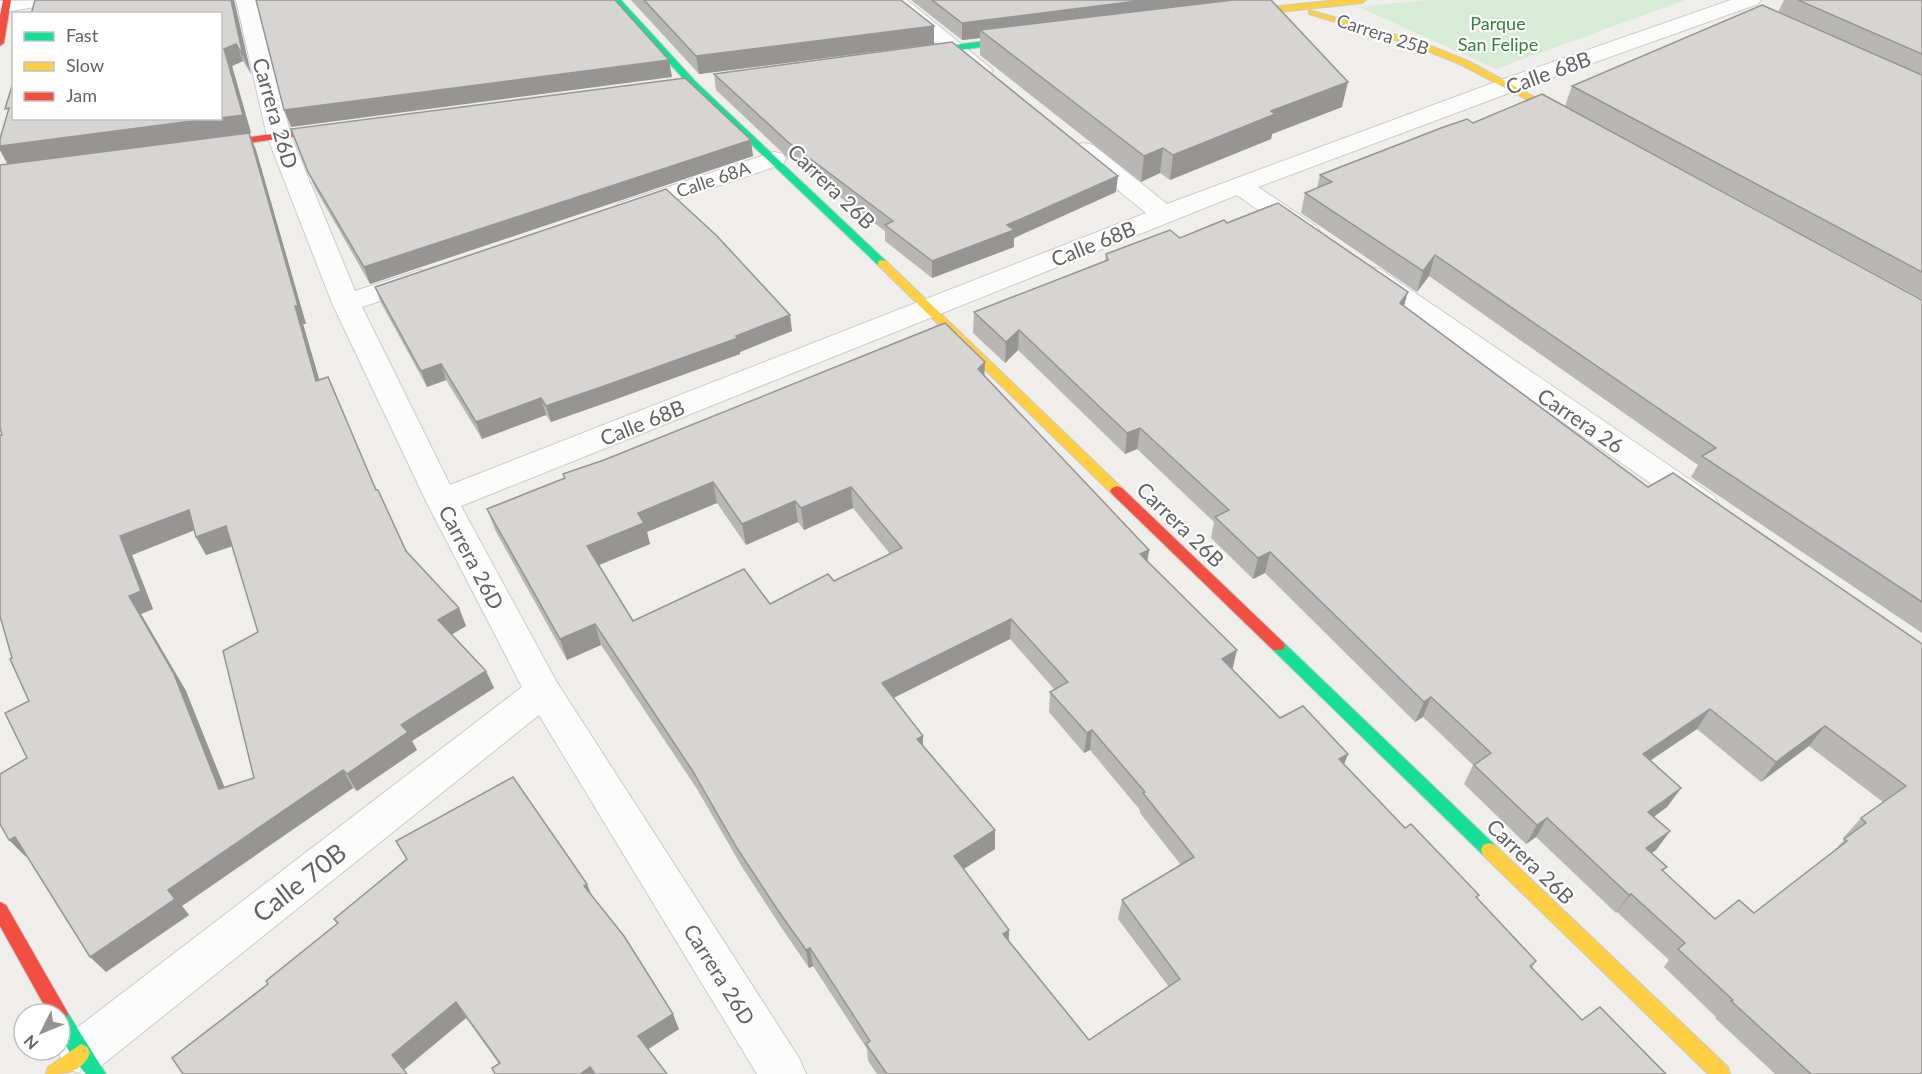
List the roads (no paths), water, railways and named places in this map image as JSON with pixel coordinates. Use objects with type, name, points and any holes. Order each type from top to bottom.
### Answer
[{"type":"street","points":[[0,43],[5,5],[45,0]]},
{"type":"street","name":"Carrera 26D","points":[[246,0],[279,136],[345,303],[442,501],[543,691],[783,1074]]},
{"type":"street","name":"Carrera 26B","points":[[616,0],[687,85],[774,159],[1721,1074]]},
{"type":"street","points":[[894,0],[1000,84]]},
{"type":"street","points":[[1223,15],[1289,3],[1362,0]]},
{"type":"street","name":"Carrera 25B","points":[[1289,3],[1418,44],[1465,63],[1581,125]]},
{"type":"street","name":"Calle 68B","points":[[442,501],[1239,185],[1509,85],[1745,6]]},
{"type":"street","points":[[898,56],[1036,38]]},
{"type":"street","points":[[687,85],[716,81]]},
{"type":"street","points":[[197,147],[350,127]]},
{"type":"street","points":[[1064,135],[1164,215]]},
{"type":"street","name":"Calle 68A","points":[[605,216],[774,159]]},
{"type":"street","name":"Carrera 26","points":[[1239,185],[1727,520]]},
{"type":"street","points":[[345,303],[447,269]]},
{"type":"street","name":"Calle 70B","points":[[78,1067],[543,691]]},
{"type":"street","points":[[0,910],[53,1002]]},
{"type":"street","points":[[72,1050],[78,1067]]},
{"type":"park label","name":"Parque San Felipe","points":[[1498,33]]}]
